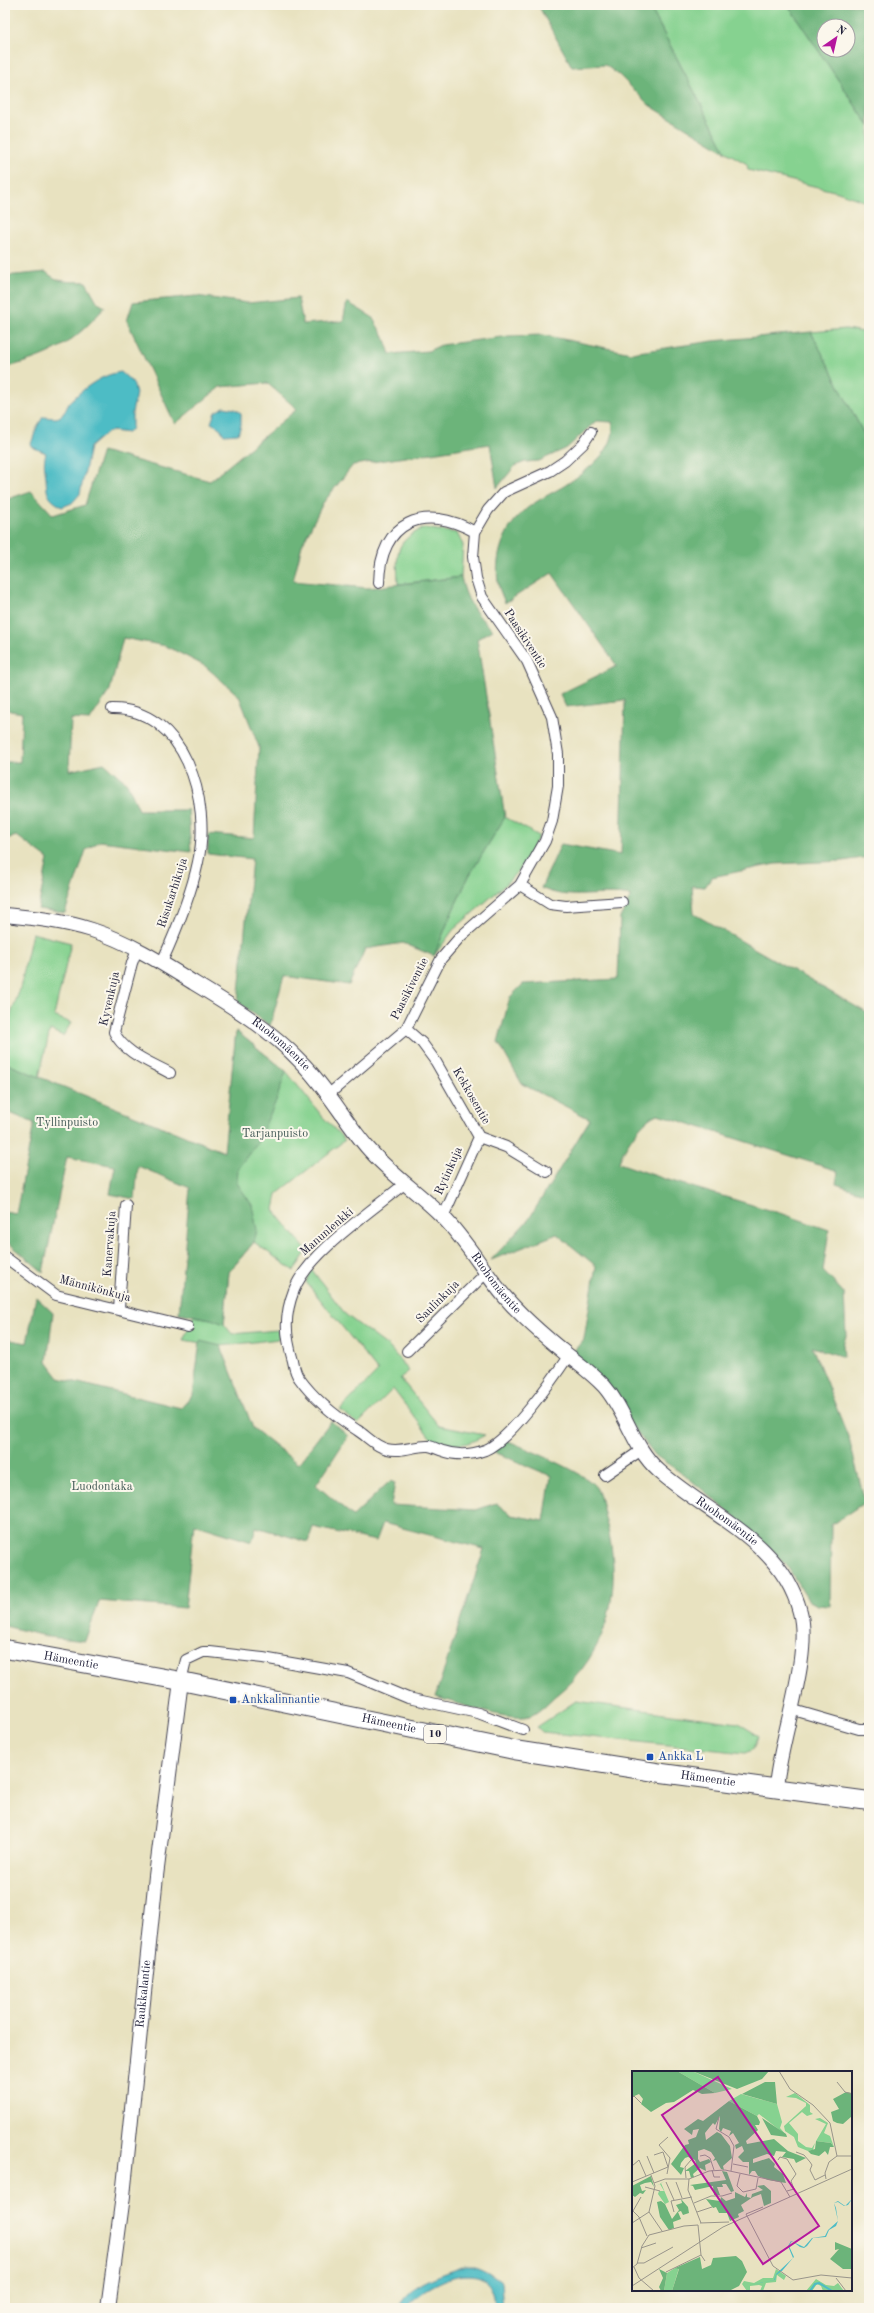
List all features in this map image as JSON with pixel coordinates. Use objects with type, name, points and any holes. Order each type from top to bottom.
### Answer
[{"type":"highway","name":"Hämeentie","points":[[5,1649],[181,1681],[514,1750],[662,1773],[869,1801]]},
{"type":"street","name":"Paasikiventie","points":[[329,1094],[406,1029],[441,959],[460,937],[520,885],[545,841],[552,821],[558,786],[558,754],[552,717],[533,672],[482,597],[476,578],[473,557],[475,532],[488,510],[504,492],[550,471],[565,461],[583,444],[591,432]]},
{"type":"street","points":[[378,583],[379,562],[386,545],[398,529],[410,522],[424,517],[445,520],[475,532]]},
{"type":"street","name":"Risukarhikuja","points":[[112,709],[126,709],[142,713],[159,724],[175,738],[193,777],[198,802],[202,832],[198,861],[162,962]]},
{"type":"street","points":[[520,885],[550,904],[566,906],[622,902]]},
{"type":"street","name":"Ruohomäentie","points":[[5,915],[50,919],[72,924],[115,939],[162,962],[231,1005],[281,1041],[329,1094],[367,1147],[404,1184],[443,1217],[487,1272],[503,1295],[522,1316],[569,1356],[591,1371],[607,1389],[628,1422],[640,1451],[658,1471],[732,1524],[760,1547],[779,1569],[787,1583],[800,1613],[802,1635],[799,1664],[777,1767],[776,1788]]},
{"type":"street","name":"Kyvenkuja","points":[[137,950],[132,963],[114,1032],[118,1041],[126,1049],[170,1073]]},
{"type":"street","name":"Kekkosentie","points":[[406,1029],[422,1043],[436,1062],[479,1137],[506,1146],[547,1172]]},
{"type":"street","name":"Rytinkuja","points":[[443,1217],[479,1137]]},
{"type":"street","name":"Manunlenkki","points":[[404,1184],[316,1256],[303,1272],[294,1290],[286,1318],[288,1345],[297,1377],[316,1398],[337,1418],[359,1431],[372,1442],[386,1449],[400,1451],[429,1446],[445,1452],[467,1455],[486,1450],[500,1438],[544,1390],[569,1356]]},
{"type":"street","name":"Kanervakuja","points":[[119,1309],[126,1205]]},
{"type":"street","name":"Männikönkuja","points":[[5,1257],[56,1295],[119,1309],[188,1327]]},
{"type":"street","name":"Saulinkuja","points":[[407,1351],[487,1272]]},
{"type":"street","points":[[605,1475],[640,1451]]},
{"type":"street","points":[[181,1681],[186,1660],[203,1652],[263,1658],[348,1673],[408,1698],[478,1713],[523,1730]]},
{"type":"street","name":"Raukkalantie","points":[[108,2308],[123,2196],[156,1876],[181,1681]]},
{"type":"street","points":[[790,1709],[859,1729],[869,1729]]},
{"type":"green space","points":[[538,5],[649,5],[726,152],[649,105],[619,75],[605,65],[572,67]]},
{"type":"green space","points":[[649,5],[788,5],[816,47],[816,58],[823,58],[869,126],[869,203],[838,192],[748,170],[747,164],[726,152]]},
{"type":"green space","points":[[788,5],[869,5],[869,126],[823,58],[856,58],[856,18],[816,18],[816,47]]},
{"type":"green space","points":[[46,272],[60,280],[70,282],[86,282],[98,303],[105,307],[82,331],[61,346],[37,358],[5,368],[5,276]]},
{"type":"green space","points":[[196,296],[248,303],[298,298],[303,324],[343,321],[347,302],[372,317],[384,337],[390,354],[428,351],[441,345],[509,336],[543,335],[631,353],[713,341],[811,332],[869,444],[869,857],[843,861],[775,864],[712,877],[705,887],[692,886],[694,914],[869,1014],[869,1195],[836,1184],[838,1172],[835,1170],[658,1114],[652,1116],[646,1121],[634,1134],[624,1150],[619,1163],[665,1179],[786,1215],[829,1230],[823,1271],[844,1293],[846,1336],[843,1345],[844,1357],[812,1347],[849,1439],[865,1502],[831,1525],[830,1606],[817,1605],[808,1600],[787,1566],[754,1533],[686,1476],[656,1456],[573,1352],[584,1339],[596,1266],[557,1234],[491,1260],[529,1219],[590,1119],[522,1084],[498,1042],[510,997],[523,984],[618,979],[620,918],[631,896],[608,894],[574,895],[552,892],[541,888],[561,844],[621,855],[625,700],[566,707],[560,694],[617,666],[552,573],[505,603],[498,583],[498,560],[504,538],[516,519],[537,501],[564,486],[590,467],[598,459],[610,441],[613,432],[612,422],[596,421],[567,448],[539,461],[525,462],[515,466],[497,488],[490,444],[353,465],[323,503],[302,545],[293,581],[368,588],[461,577],[472,606],[493,630],[477,639],[505,817],[469,876],[434,956],[403,943],[365,949],[349,985],[284,976],[270,1026],[238,1002],[252,859],[208,854],[208,834],[254,838],[259,747],[239,696],[205,666],[166,646],[123,638],[110,690],[90,720],[71,719],[69,771],[104,763],[127,783],[139,810],[188,810],[191,852],[100,841],[86,850],[65,913],[38,909],[48,859],[17,836],[5,839],[5,762],[20,762],[22,713],[10,711],[5,704],[5,500],[31,491],[53,515],[85,505],[102,451],[210,481],[297,409],[267,383],[220,387],[175,424],[127,321],[133,302]]},
{"type":"green space","points":[[846,329],[869,333],[869,444],[811,332]]},
{"type":"green space","points":[[424,528],[457,533],[463,545],[461,577],[398,584],[397,565],[399,550],[407,538]]},
{"type":"green space","points":[[505,817],[539,836],[523,865],[505,885],[453,930],[434,956],[469,876]]},
{"type":"green space","points":[[32,933],[71,943],[54,1016],[71,1023],[63,1036],[50,1030],[39,1077],[5,1063],[5,1031],[20,989]]},
{"type":"green space","name":"Tarjanpuisto","points":[[236,1031],[286,1071],[322,1116],[345,1140],[277,1194],[274,1210],[307,1251],[294,1271],[254,1242],[229,1272],[224,1324],[232,1334],[278,1330],[279,1339],[221,1346],[183,1340],[194,1316],[211,1319]]},
{"type":"green space","name":"Tyllinpuisto","points":[[236,1031],[286,1071],[276,1101],[257,1143],[238,1168],[237,1183],[252,1205],[257,1230],[254,1242],[229,1272],[224,1324],[211,1319],[179,1313],[190,1188],[138,1166],[135,1199],[110,1194],[115,1166],[67,1157],[43,1272],[5,1240],[5,1212],[16,1214],[34,1123],[5,1111],[5,1063],[224,1152]]},
{"type":"green space","points":[[312,1270],[346,1315],[389,1347],[409,1371],[400,1378],[439,1426],[485,1435],[471,1442],[460,1444],[448,1444],[433,1441],[393,1389],[358,1424],[340,1410],[378,1371],[306,1282]]},
{"type":"green space","name":"Luodontaka","points":[[36,1297],[53,1313],[47,1362],[59,1378],[181,1408],[193,1395],[200,1341],[221,1346],[253,1428],[298,1464],[331,1421],[348,1436],[316,1485],[353,1516],[390,1481],[395,1483],[391,1505],[476,1510],[496,1503],[511,1515],[544,1521],[551,1476],[492,1451],[504,1439],[569,1468],[581,1475],[591,1482],[597,1489],[600,1496],[611,1543],[613,1567],[612,1592],[608,1615],[600,1638],[589,1659],[574,1678],[539,1710],[529,1716],[519,1717],[495,1714],[435,1697],[484,1549],[383,1523],[376,1541],[313,1527],[308,1542],[256,1527],[252,1542],[194,1524],[185,1608],[99,1601],[85,1641],[49,1637],[5,1626],[5,1339],[27,1343]]},
{"type":"green space","points":[[576,1701],[738,1723],[759,1736],[752,1750],[745,1753],[542,1732],[537,1727]]},
{"type":"water","points":[[121,372],[133,383],[136,393],[132,413],[132,428],[128,433],[112,431],[106,433],[90,447],[80,494],[72,503],[62,507],[53,501],[49,496],[44,466],[46,453],[32,447],[31,444],[37,427],[43,417],[56,418],[61,416],[72,400],[83,390],[101,378]]},
{"type":"water","points":[[224,407],[235,409],[241,413],[241,425],[238,434],[224,435],[220,428],[211,423],[215,412]]},
{"type":"water","points":[[465,2266],[475,2267],[484,2271],[501,2282],[503,2308],[495,2308],[493,2292],[485,2280],[474,2276],[462,2275],[435,2285],[423,2292],[406,2308],[398,2308],[409,2292],[418,2286],[436,2277]]},
{"type":"place","name":"Ankkalinnantie","points":[[233,1700]]},
{"type":"place","name":"Ankka L","points":[[650,1757]]}]
